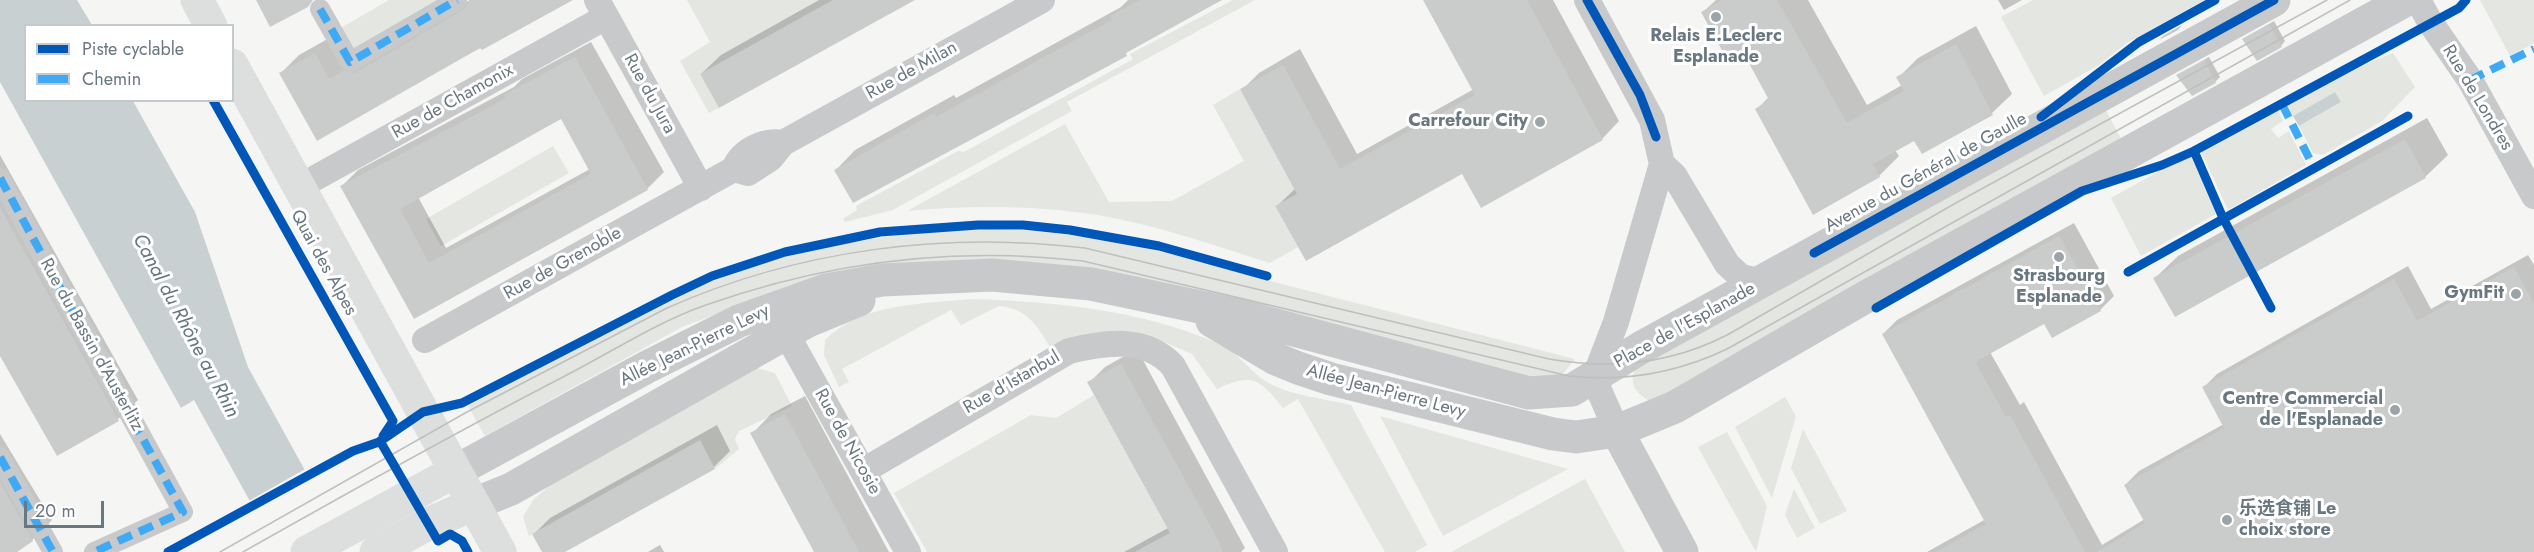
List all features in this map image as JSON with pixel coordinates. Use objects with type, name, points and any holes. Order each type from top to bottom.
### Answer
[{"type":"main road","points":[[197,0],[210,24]]},
{"type":"main road","name":"Quai des Alpes","points":[[234,69],[472,505],[500,552]]},
{"type":"main road","points":[[307,552],[454,472]]},
{"type":"main road","points":[[389,545],[472,505]]},
{"type":"street","points":[[320,9],[350,62],[457,0]]},
{"type":"street","name":"Rue de Milan","points":[[701,188],[734,169],[748,174],[771,158],[783,143],[1042,0]]},
{"type":"street","name":"Place de l'Esplanade","points":[[1587,0],[1640,95],[1656,137],[1662,164],[1616,321],[1594,379],[1617,431]]},
{"type":"street","name":"Avenue du Général de Gaulle","points":[[1762,282],[2274,0]]},
{"type":"street","points":[[1682,552],[1617,431],[1675,407],[1820,324],[2406,0]]},
{"type":"street","name":"Rue de Londres","points":[[2418,0],[2430,22],[2470,80],[2534,196]]},
{"type":"street","name":"Rue de Chamonix","points":[[299,187],[601,8]]},
{"type":"street","name":"Rue du Jura","points":[[601,8],[701,188]]},
{"type":"street","name":"Place de l'Esplanade","points":[[1662,164],[1674,175],[1727,264],[1740,277],[1762,282]]},
{"type":"street","name":"Rue du Bassin d'Austerlitz","points":[[0,178],[183,512],[94,552]]},
{"type":"street","name":"Rue de Grenoble","points":[[425,340],[701,188]]},
{"type":"street","name":"Allée Jean-Pierre Levy","points":[[472,505],[511,489],[786,333],[856,301],[899,286],[954,275]]},
{"type":"street","name":"Allée Jean-Pierre Levy","points":[[454,472],[689,345],[778,305],[826,290],[882,280],[992,275],[1080,282],[1238,315],[1529,393],[1572,390],[1594,379]]},
{"type":"street","name":"Place de l'Esplanade","points":[[1594,379],[1637,350],[1762,282]]},
{"type":"street","name":"Allée Jean-Pierre Levy","points":[[1169,302],[1226,327],[1276,358],[1331,379],[1553,434],[1576,436],[1617,431]]},
{"type":"street","name":"Rue de Nicosie","points":[[786,333],[908,552]]},
{"type":"street","name":"Rue d'Istanbul","points":[[863,471],[1069,351],[1091,346],[1134,345],[1162,354],[1173,366],[1275,552]]},
{"type":"street","points":[[0,457],[53,552]]},
{"type":"shaded area","points":[[389,0],[444,0],[352,52],[339,29]]},
{"type":"shaded area","points":[[687,0],[833,0],[700,74],[719,108],[709,113],[680,61],[710,42]]},
{"type":"shaded area","points":[[1233,0],[1255,0],[1067,102],[1072,111],[893,210],[845,222],[843,219],[857,210],[856,206],[958,151],[964,152],[1133,59],[1130,54]]},
{"type":"shaded area","points":[[2033,0],[2205,0],[2127,43],[2099,65],[2044,96],[2001,17]]},
{"type":"shaded area","points":[[2480,0],[2534,0],[2534,43],[2510,56]]},
{"type":"shaded area","points":[[2393,53],[2415,87],[2382,121],[2323,155],[2313,153],[2299,126],[2341,102],[2335,92],[2293,116],[2288,105],[2354,69]]},
{"type":"shaded area","points":[[1240,89],[1311,186],[1275,206],[1298,247],[1270,263],[1163,230],[1098,215],[1050,209],[1002,207],[907,211],[1065,124],[1109,202],[1172,201],[1244,161],[1213,105]]},
{"type":"shaded area","points":[[2103,105],[2124,144],[1664,399],[1648,400],[1636,390],[1633,377],[1637,366]]},
{"type":"shaded area","points":[[2278,110],[2283,121],[2271,129],[2278,138],[2289,131],[2306,165],[2228,210],[2201,151]]},
{"type":"shaded area","points":[[553,146],[569,173],[441,246],[426,219]]},
{"type":"shaded area","points":[[2190,154],[2216,214],[2141,256],[2111,198]]},
{"type":"shaded area","points":[[960,229],[1026,230],[1105,239],[1185,257],[1575,359],[1562,375],[1533,385],[1082,271],[720,313],[682,327],[485,436],[468,406],[622,322],[702,285],[743,270],[785,257],[850,243]]},
{"type":"shaded area","points":[[971,299],[1065,305],[1157,322],[1217,343],[1237,356],[1267,382],[1276,386],[1296,393],[1351,405],[1427,545],[1415,552],[1385,552],[1298,399],[1283,408],[1261,385],[1247,380],[1217,389],[1192,354],[1162,341],[1121,331],[1089,334],[1050,347],[1030,319],[1017,310],[999,306],[961,325],[951,310],[842,369],[849,382],[839,387],[824,355],[825,340],[840,328],[875,312],[894,307]]},
{"type":"shaded area","points":[[753,367],[775,373],[792,406],[739,431],[735,439],[739,449],[715,469],[700,441],[529,536],[523,517],[533,500],[560,477]]},
{"type":"shaded area","points":[[1094,395],[1172,537],[1163,537],[1135,552],[927,552],[894,493],[1031,415],[1056,418]]},
{"type":"shaded area","points":[[1785,397],[1796,416],[1772,498],[1735,427]]},
{"type":"shaded area","points":[[1380,416],[1568,469],[1443,536]]},
{"type":"shaded area","points":[[1803,429],[1847,511],[1820,524],[1791,468]]},
{"type":"shaded area","points":[[1727,432],[1767,506],[1756,552],[1698,447]]},
{"type":"shaded area","points":[[1585,479],[1625,552],[1451,552]]},
{"type":"shaded area","points":[[1794,489],[1815,528],[1797,538],[1785,515]]},
{"type":"water","name":"Canal du Rhône au Rhin","points":[[0,0],[77,0],[91,24],[24,24],[24,102],[134,102],[195,212],[248,367],[350,552],[278,552],[194,400],[181,408],[0,82]]},
{"type":"water","points":[[2335,92],[2341,102],[2299,126],[2293,116]]},
{"type":"pier","points":[[307,468],[353,552],[274,552],[247,502]]},
{"type":"building","points":[[256,0],[313,0],[308,7],[270,27]]},
{"type":"building","points":[[471,0],[573,0],[482,50],[480,48],[317,141],[279,73],[315,53],[329,79],[343,71],[355,73],[463,10]]},
{"type":"building","points":[[833,0],[915,0],[719,108],[700,74]]},
{"type":"building","points":[[1140,0],[1222,0],[1126,53],[1127,56],[853,203],[834,170],[934,113],[936,117],[1112,20],[1110,16]]},
{"type":"building","points":[[1423,0],[1527,0],[1603,140],[1481,208],[1462,174],[1306,261],[1275,206],[1297,194],[1240,89],[1283,65],[1340,169],[1475,95]]},
{"type":"building","points":[[1722,0],[1777,0],[1847,123],[1904,91],[1896,77],[1956,44],[1993,115],[1922,154],[1914,141],[1873,164],[1880,177],[1813,215],[1755,109],[1769,100],[1745,56],[1730,65],[1701,12]]},
{"type":"building","points":[[2269,24],[2282,47],[2257,61],[2242,39]]},
{"type":"building","points":[[575,57],[648,190],[414,319],[340,186],[506,98],[504,95]],"holes":[[[561,119],[591,174],[429,263],[400,209]]]},
{"type":"building","points":[[2204,60],[2216,83],[2192,96],[2176,75]]},
{"type":"building","points":[[2405,139],[2426,178],[2175,317],[2153,278]]},
{"type":"building","points":[[0,208],[119,421],[57,456],[0,356]]},
{"type":"building","points":[[2059,236],[2101,311],[2052,338],[2044,324],[1975,362],[2006,417],[2010,415],[2085,552],[1936,552],[1986,524],[1882,334]]},
{"type":"building","name":"Centre Commercial de l'Esplanade","points":[[2514,267],[2534,304],[2534,552],[2097,552],[2145,523],[2124,485],[2224,428],[2202,387],[2394,279],[2417,321]]},
{"type":"building","points":[[1121,364],[1223,552],[1135,552],[1170,533],[1087,382]]},
{"type":"building","points":[[785,414],[859,552],[814,552],[750,433]]},
{"type":"building","points":[[700,440],[715,469],[565,552],[542,552],[532,534]]},
{"type":"building","points":[[0,482],[33,541],[17,552],[0,552]]},
{"type":"tram line","points":[[220,552],[467,412],[667,308],[717,288],[768,272],[819,259],[872,250],[925,244],[978,242],[1032,243],[1085,248],[1549,359],[1619,364],[1664,358],[1686,352],[1729,334],[1954,204],[2327,0]]},
{"type":"tram line","points":[[243,552],[442,441],[670,320],[752,290],[845,268],[892,261],[987,255],[1083,261],[1569,376],[1610,378],[1670,370],[1727,349],[2350,0]]},
{"type":"marked path","points":[[320,9],[350,62],[457,0]]},
{"type":"marked path","points":[[2470,80],[2534,49]]},
{"type":"marked path","points":[[2282,104],[2314,168]]},
{"type":"marked path","points":[[0,178],[183,512],[94,552]]},
{"type":"marked path","points":[[0,457],[53,552]]},
{"type":"cycle path","points":[[1587,0],[1640,95],[1656,137]]},
{"type":"cycle path","points":[[2041,117],[2139,42],[2215,0]]},
{"type":"cycle path","points":[[1814,253],[2274,0]]},
{"type":"cycle path","points":[[1876,308],[2082,191],[2162,165],[2194,151],[2459,8],[2466,0]]},
{"type":"cycle path","points":[[214,102],[393,421],[383,436]]},
{"type":"cycle path","points":[[2128,272],[2408,116]]},
{"type":"cycle path","points":[[2194,151],[2223,218],[2271,308]]},
{"type":"cycle path","points":[[168,552],[353,451],[379,442],[423,412],[462,403],[712,276],[785,252],[880,232],[978,225],[1023,225],[1070,230],[1159,246],[1267,276]]},
{"type":"cycle path","points":[[380,441],[438,541],[450,534],[462,541],[468,552]]},
{"type":"place","name":"Relais E.Leclerc Esplanade","points":[[1716,17]]},
{"type":"place","name":"Carrefour City","points":[[1540,122]]},
{"type":"place","name":"Strasbourg Esplanade","points":[[2059,257]]},
{"type":"place","name":"GymFit","points":[[2516,294]]},
{"type":"place","name":"Centre Commercial de l'Esplanade","points":[[2395,410]]},
{"type":"place","name":"乐选食铺 Le choix store","points":[[2227,520]]}]
